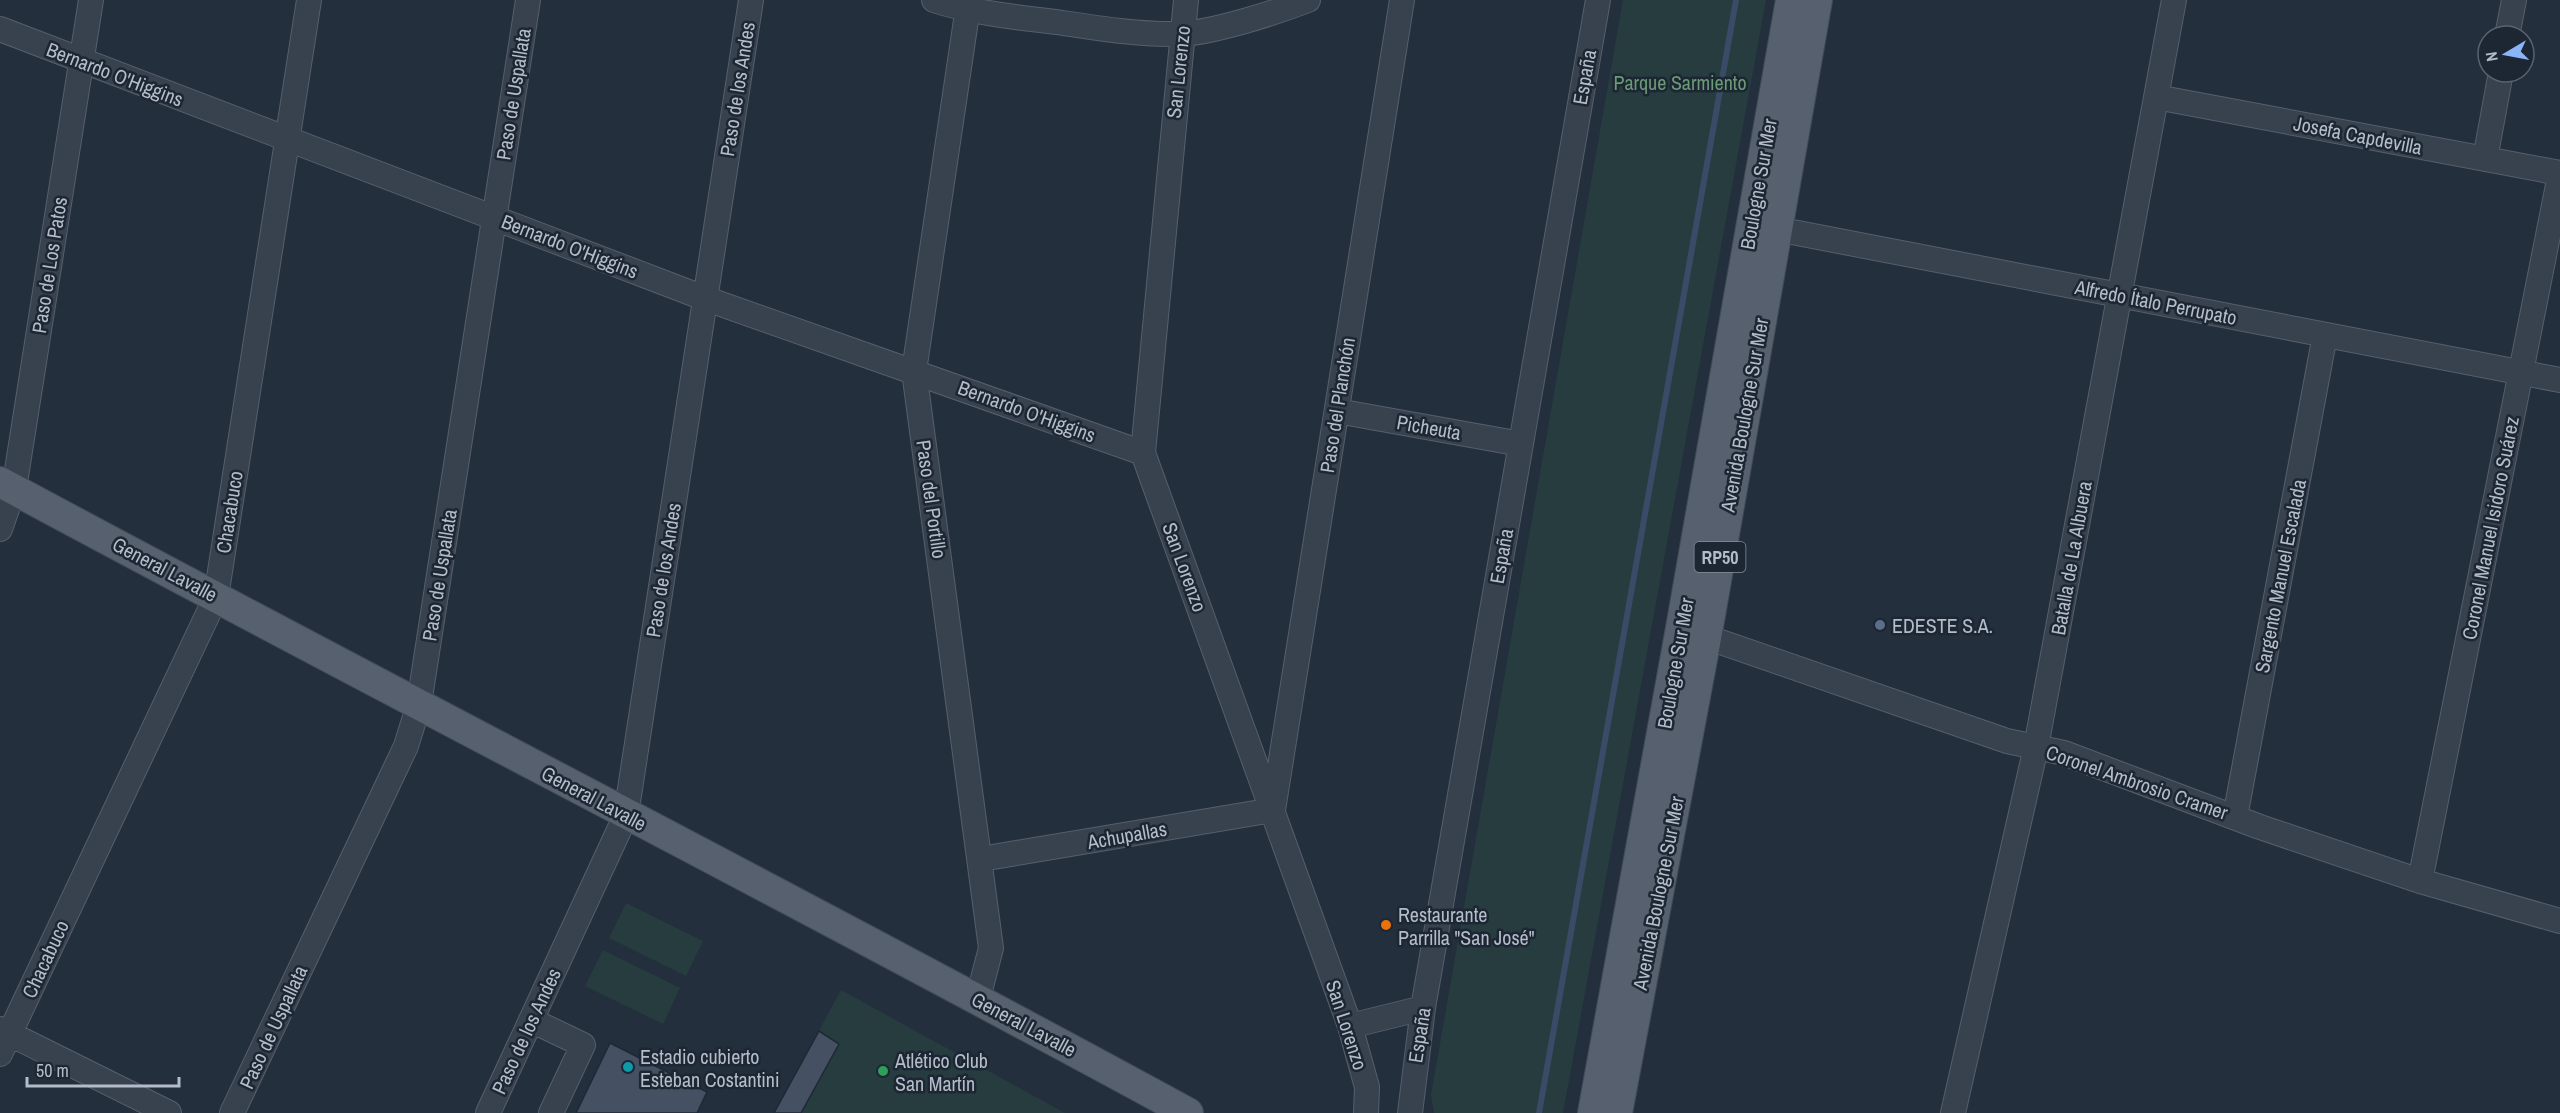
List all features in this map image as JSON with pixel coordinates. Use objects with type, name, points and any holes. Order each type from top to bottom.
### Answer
[{"type":"main road","name":"Boulogne Sur Mer","points":[[1764,227],[1791,0]]},
{"type":"main road","name":"Avenida Boulogne Sur Mer","points":[[1617,1113],[1693,633],[1764,227],[1816,0]]},
{"type":"main road","name":"General Lavalle","points":[[7,485],[626,815],[978,998],[1188,1113]]},
{"type":"main road","name":"Boulogne Sur Mer","points":[[1593,1113],[1693,633]]},
{"type":"street","name":"Paso de Los Patos","points":[[0,529],[91,0]]},
{"type":"street","name":"Chacabuco","points":[[3,1039],[216,597],[309,0]]},
{"type":"street","name":"Paso de Uspallata","points":[[232,1113],[406,746],[419,704],[528,0]]},
{"type":"street","name":"Paso de los Andes","points":[[488,1113],[626,815],[751,0]]},
{"type":"street","points":[[934,0],[1096,28],[1181,34],[1235,23],[1308,0]]},
{"type":"street","name":"San Lorenzo","points":[[1186,0],[1143,453],[1350,1026],[1367,1087],[1366,1113]]},
{"type":"street","name":"Paso del Planchón","points":[[1273,810],[1402,0]]},
{"type":"street","name":"España","points":[[1410,1113],[1423,1008],[1598,0]]},
{"type":"street","name":"Batalla de La Albuera","points":[[1953,1113],[2036,747],[2174,0]]},
{"type":"street","points":[[2509,24],[2514,0]]},
{"type":"street","name":"Paso del Portillo","points":[[968,5],[914,371],[981,859],[991,948],[978,998]]},
{"type":"street","name":"Bernardo O'Higgins","points":[[0,29],[704,298],[1143,453]]},
{"type":"street","points":[[2485,159],[2499,84]]},
{"type":"street","name":"Josefa Capdevilla","points":[[2156,97],[2560,174]]},
{"type":"street","name":"Coronel Manuel Isidoro Suárez","points":[[2420,881],[2560,174]]},
{"type":"street","name":"Alfredo Ítalo Perrupato","points":[[1764,227],[2560,380]]},
{"type":"street","name":"Sargento Manuel Escalada","points":[[2235,817],[2325,335]]},
{"type":"street","name":"Picheuta","points":[[1336,411],[1521,444]]},
{"type":"street","name":"Coronel Ambrosio Cramer","points":[[1693,633],[2007,741],[2064,753],[2235,817],[2420,881],[2560,921]]},
{"type":"street","name":"Achupallas","points":[[981,859],[1273,810]]},
{"type":"street","points":[[1350,1026],[1423,1008]]},
{"type":"street","points":[[531,1020],[583,1045],[551,1113]]},
{"type":"street","points":[[3,1039],[169,1113]]},
{"type":"green space","name":"Parque Sarmiento","points":[[1623,0],[1766,0],[1563,1113],[1434,1113],[1431,1095]]},
{"type":"green space","points":[[626,903],[703,941],[686,976],[609,938]]},
{"type":"green space","points":[[603,950],[680,988],[663,1024],[585,986]]},
{"type":"green space","points":[[841,990],[1065,1113],[774,1113]]},
{"type":"building","points":[[819,1031],[839,1044],[801,1113],[774,1113]]},
{"type":"building","name":"Estadio cubierto Esteban Costantini","points":[[610,1043],[707,1092],[697,1113],[576,1113]]},
{"type":"waterway","points":[[1539,1113],[1736,0]]},
{"type":"place","name":"EDESTE S.A.","points":[[1880,625]]},
{"type":"place","name":"Restaurante Parrilla \"San José\"","points":[[1386,925]]},
{"type":"place","name":"Estadio cubierto Esteban Costantini","points":[[628,1067]]},
{"type":"place","name":"Atlético Club San Martín","points":[[883,1071]]}]
